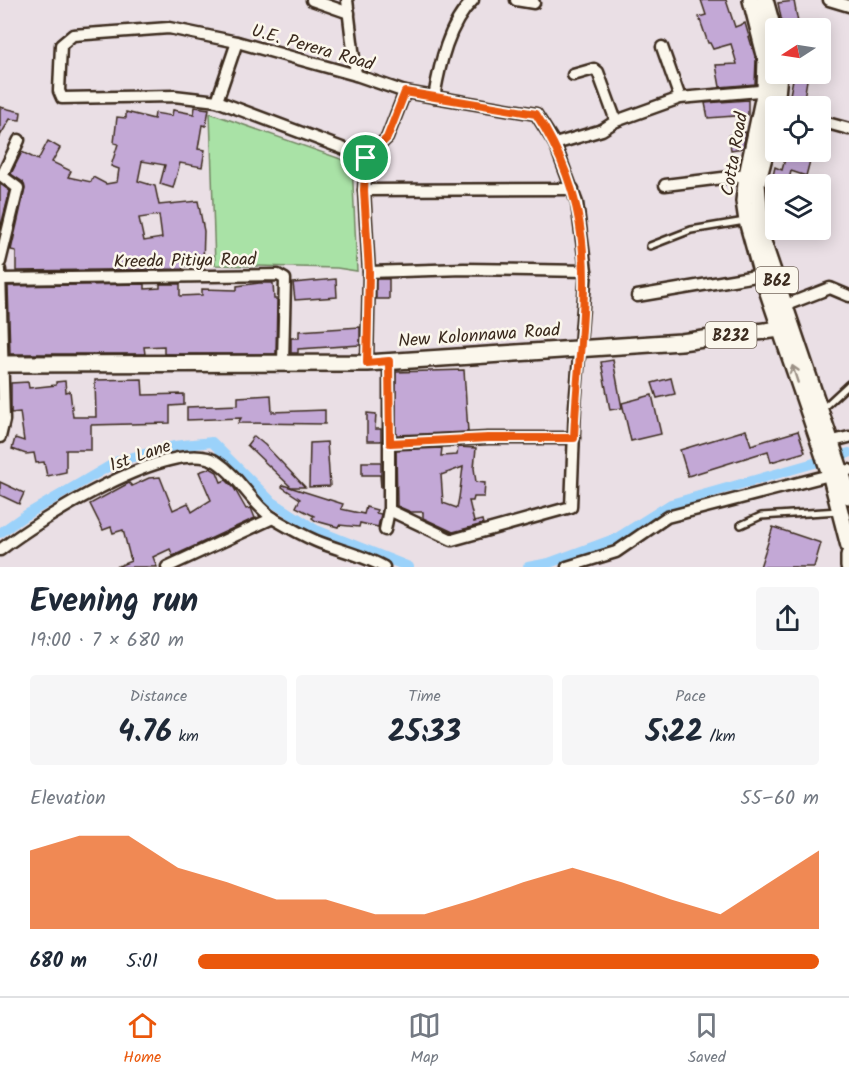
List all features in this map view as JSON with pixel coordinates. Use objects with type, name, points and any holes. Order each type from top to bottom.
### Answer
[{"type":"main road","name":"Cotta Road","points":[[751,0],[766,59],[772,96]]},
{"type":"main road","points":[[765,0],[770,18]]},
{"type":"main road","name":"Cotta Road","points":[[772,90],[775,84]]},
{"type":"main road","name":"Cotta Road","points":[[765,127],[747,175],[744,201],[747,220],[762,276],[780,329],[841,473]]},
{"type":"main road","name":"Cotta Road","points":[[765,143],[756,198],[762,239],[786,305],[815,412]]},
{"type":"main road","name":"New Kolonnawa Road","points":[[1,364],[367,363],[681,342],[780,329]]},
{"type":"main road","points":[[841,473],[849,496]]},
{"type":"main road","points":[[841,473],[841,511],[849,546]]},
{"type":"main road","points":[[849,555],[849,567]]},
{"type":"street","points":[[312,0],[349,13]]},
{"type":"street","points":[[347,0],[356,75]]},
{"type":"street","points":[[434,97],[441,61],[461,12],[473,0]]},
{"type":"street","points":[[516,0],[534,3]]},
{"type":"street","points":[[829,0],[849,6]]},
{"type":"street","name":"U.E. Perera Road","points":[[366,158],[217,100],[174,96],[62,98],[59,91],[61,45],[73,35],[170,28],[237,42],[356,75],[405,92],[536,114],[555,144],[573,189],[577,202],[586,270],[579,348],[572,502],[567,510],[452,540],[389,510]]},
{"type":"street","points":[[217,100],[237,42]]},
{"type":"street","points":[[662,47],[680,98]]},
{"type":"street","points":[[573,75],[594,69],[598,72],[615,121]]},
{"type":"street","points":[[555,144],[602,130],[615,121],[680,98],[772,90]]},
{"type":"street","points":[[367,363],[369,272],[364,190],[366,158],[387,138],[405,92]]},
{"type":"street","points":[[831,124],[849,129]]},
{"type":"street","points":[[0,262],[18,188],[2,176],[19,140]]},
{"type":"street","points":[[666,185],[747,175]]},
{"type":"street","points":[[364,190],[573,189]]},
{"type":"street","points":[[369,272],[411,269],[586,270]]},
{"type":"street","points":[[0,437],[4,420],[1,364],[1,275]]},
{"type":"street","name":"Kreeda Pitiya Road","points":[[1,275],[278,275],[285,279],[283,362]]},
{"type":"street","points":[[637,296],[762,276]]},
{"type":"street","points":[[786,305],[830,288],[849,296]]},
{"type":"street","points":[[385,530],[389,510],[389,361]]},
{"type":"street","points":[[829,445],[849,437]]},
{"type":"street","points":[[390,443],[488,438],[574,438]]},
{"type":"street","name":"1st Lane","points":[[0,550],[22,533],[90,492],[159,463],[186,457],[216,461],[273,518],[315,540],[384,567]]},
{"type":"street","points":[[567,567],[616,552],[667,517],[841,473]]},
{"type":"street","points":[[167,567],[273,518]]},
{"type":"lane","points":[[650,246],[691,230],[747,220]]},
{"type":"lane","points":[[815,412],[849,384]]},
{"type":"lane","points":[[741,525],[761,516],[841,511]]},
{"type":"green space","points":[[210,113],[352,163],[357,271],[337,268],[215,265]]},
{"type":"building","points":[[701,0],[726,0],[735,27],[745,23],[756,60],[755,84],[720,87],[716,65],[737,64],[731,44],[713,49],[708,43],[699,17],[706,15]]},
{"type":"building","points":[[794,1],[797,18],[781,18],[778,3]]},
{"type":"building","points":[[792,84],[806,84],[804,96],[790,96]]},
{"type":"building","points":[[748,100],[748,115],[708,118],[705,103]]},
{"type":"building","points":[[0,107],[21,112],[20,120],[10,119],[0,136]]},
{"type":"building","points":[[195,107],[209,109],[206,126],[202,125],[198,149],[205,150],[202,167],[180,163],[173,188],[160,184],[165,165],[142,161],[138,181],[155,186],[159,205],[198,201],[204,231],[203,265],[183,266],[183,269],[16,271],[16,251],[11,250],[25,189],[23,182],[11,174],[22,152],[38,160],[48,141],[60,148],[52,162],[71,171],[68,177],[91,182],[93,177],[106,184],[117,182],[119,169],[111,166],[118,144],[114,143],[117,117],[126,118],[126,112],[154,119],[155,113],[172,116],[173,110],[194,114]],"holes":[[[159,215],[162,238],[144,241],[139,218]]]},
{"type":"building","points":[[746,132],[743,148],[731,150],[729,135]]},
{"type":"building","points":[[784,162],[810,162],[807,174],[791,171],[790,174],[773,174],[775,167],[782,170]]},
{"type":"building","points":[[0,184],[10,191],[0,229]]},
{"type":"building","points":[[336,279],[337,297],[295,300],[293,283]]},
{"type":"building","points":[[376,279],[389,279],[389,299],[376,299]]},
{"type":"building","points":[[273,283],[274,299],[277,299],[276,354],[164,354],[164,346],[144,347],[145,354],[10,354],[8,286],[145,284],[145,289],[160,288],[160,284],[180,284],[180,296],[202,295],[202,289],[237,290],[237,286]]},
{"type":"building","points":[[360,327],[360,345],[298,349],[298,353],[291,353],[291,338],[299,338],[299,331]]},
{"type":"building","points":[[613,360],[622,408],[610,410],[601,362]]},
{"type":"building","points":[[464,370],[468,432],[396,435],[396,372]]},
{"type":"building","points":[[671,378],[675,394],[657,398],[652,383]]},
{"type":"building","points":[[142,379],[143,395],[184,394],[184,405],[170,406],[170,423],[91,425],[91,450],[66,450],[66,472],[47,476],[44,462],[36,463],[34,453],[26,454],[12,449],[15,438],[24,441],[20,412],[11,413],[11,383],[28,382],[29,388],[56,385],[56,382],[65,381],[66,392],[70,391],[73,417],[96,417],[95,380]]},
{"type":"building","points":[[271,395],[272,412],[325,410],[325,424],[238,423],[241,418],[187,420],[187,407],[238,405],[238,397]]},
{"type":"building","points":[[652,395],[661,434],[631,441],[622,403]]},
{"type":"building","points":[[367,413],[376,414],[375,429],[381,429],[381,441],[367,441]]},
{"type":"building","points":[[746,430],[751,445],[798,431],[805,452],[771,462],[768,451],[688,476],[680,450]]},
{"type":"building","points":[[254,436],[305,487],[291,487],[247,445]]},
{"type":"building","points":[[327,442],[330,486],[309,487],[310,443]]},
{"type":"building","points":[[458,447],[476,448],[474,468],[476,482],[485,483],[484,497],[474,497],[473,501],[469,501],[474,522],[482,520],[483,524],[453,532],[423,518],[423,512],[411,512],[397,506],[396,450],[442,448],[441,456],[457,455]],"holes":[[[463,467],[457,508],[443,503],[441,475]]]},
{"type":"building","points":[[362,462],[381,462],[381,488],[380,475],[362,475]]},
{"type":"building","points":[[210,468],[217,472],[221,482],[226,480],[234,488],[246,509],[251,508],[255,518],[173,556],[170,549],[153,557],[157,567],[116,567],[131,561],[123,530],[113,533],[111,527],[103,530],[90,504],[129,483],[132,486],[149,478],[160,477],[173,510],[188,503],[192,512],[211,500],[199,472]]},
{"type":"building","points":[[0,482],[24,493],[19,504],[0,495]]},
{"type":"building","points":[[283,485],[343,504],[341,509],[364,514],[366,507],[377,510],[376,513],[381,514],[378,527],[360,523],[359,527],[339,525],[338,527],[316,521],[312,518],[314,516],[296,507],[300,499],[282,487]]},
{"type":"building","points":[[773,527],[821,543],[814,567],[760,567]]},
{"type":"waterway","points":[[0,533],[24,516],[118,461],[174,446],[212,442],[271,501],[316,530],[409,567]]},
{"type":"waterway","points":[[528,567],[549,563],[617,538],[671,504],[849,453]]},
{"type":"route","points":[[405,92],[536,114],[555,144],[577,202],[586,270],[574,438],[488,438],[390,443],[389,361],[367,363],[369,272],[364,190],[366,158],[387,138],[405,92]]}]
